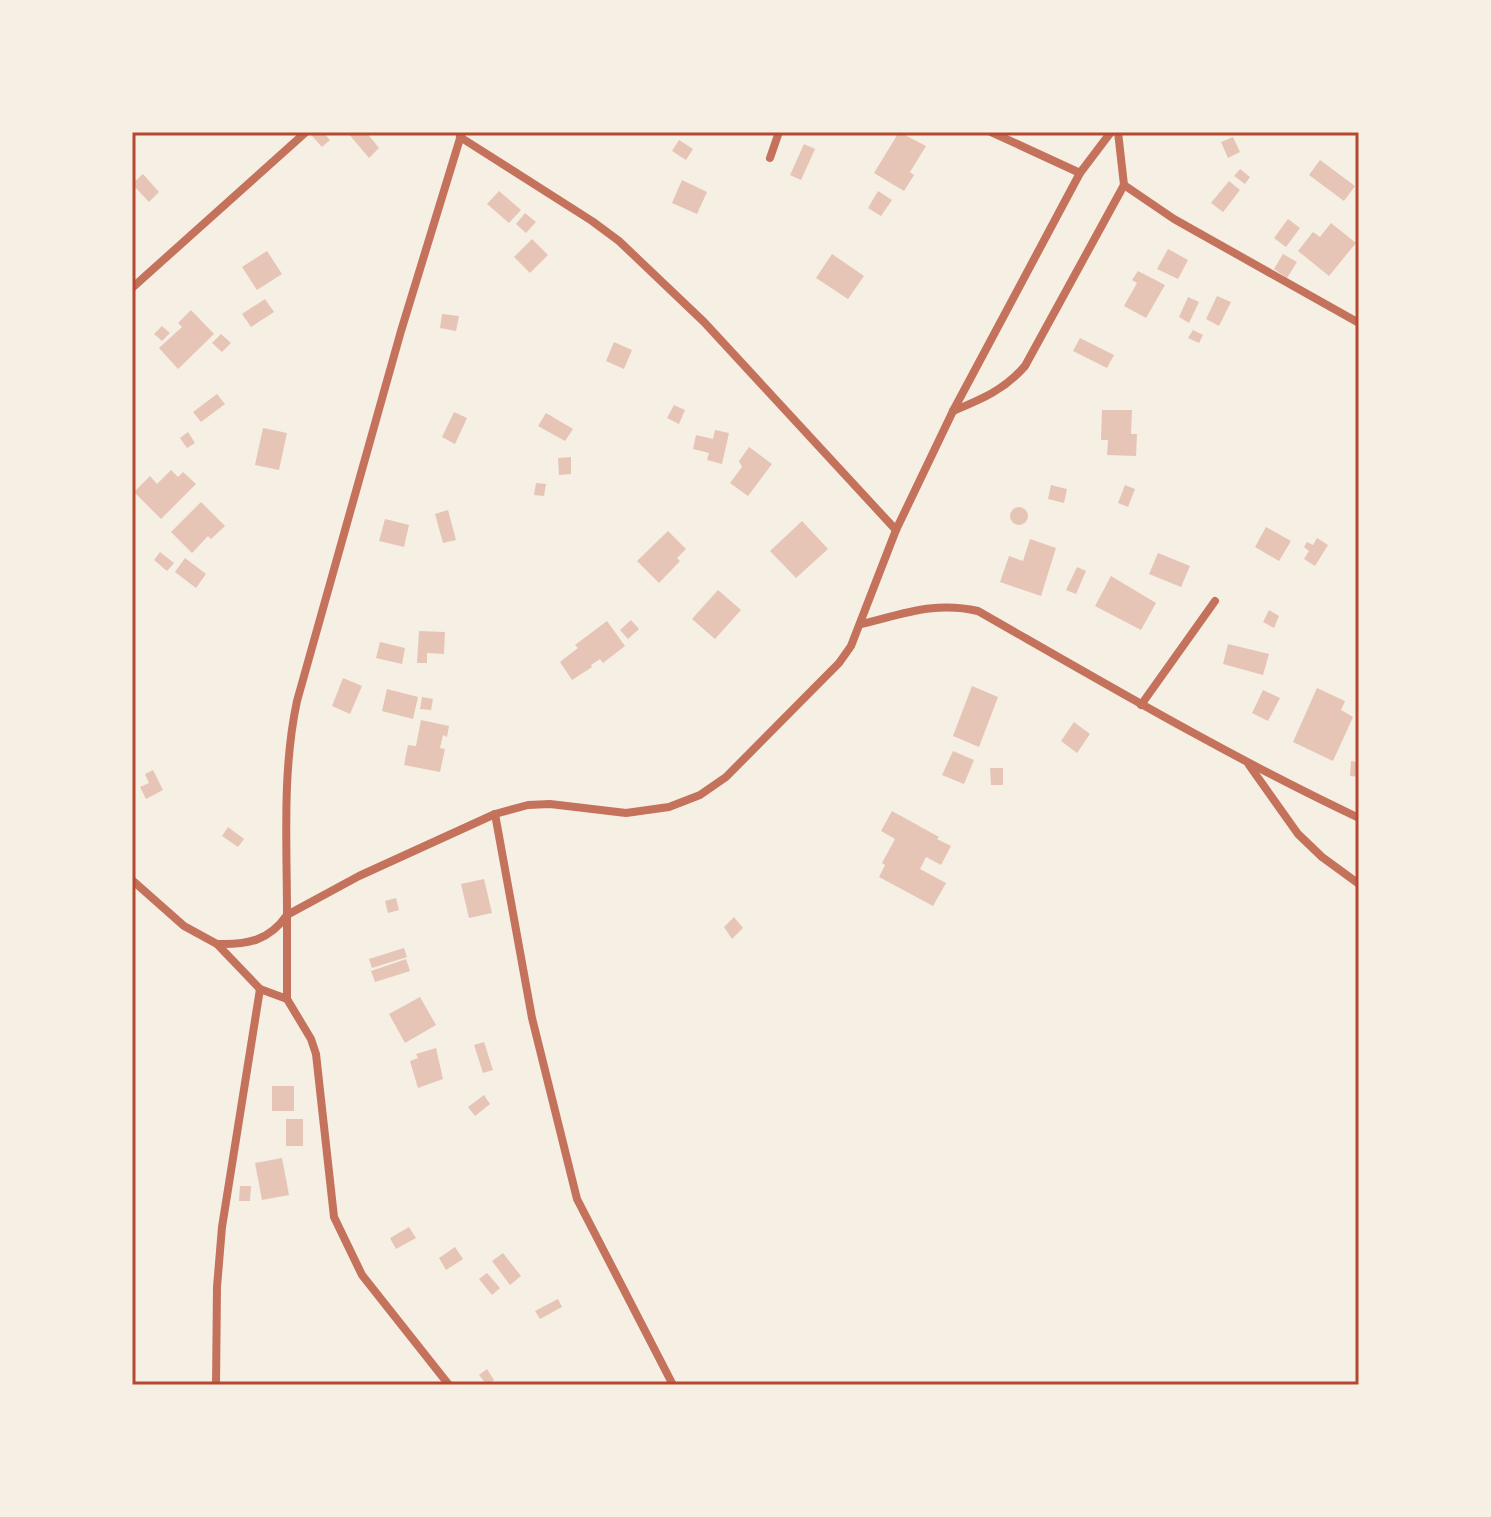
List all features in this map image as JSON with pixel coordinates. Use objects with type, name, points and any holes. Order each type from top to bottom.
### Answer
[{"type":"street","points":[[132,288],[306,132]]},
{"type":"street","points":[[770,158],[779,132]]},
{"type":"street","points":[[991,132],[1080,173]]},
{"type":"street","points":[[217,944],[261,940],[277,929],[287,915],[359,876],[495,814],[528,805],[550,804],[626,813],[669,807],[700,795],[726,777],[839,663],[861,624],[896,530],[953,411],[1080,173],[1111,132]]},
{"type":"street","points":[[953,411],[993,395],[1011,383],[1025,366],[1124,185],[1118,132]]},
{"type":"street","points":[[449,1385],[362,1275],[334,1217],[316,1054],[311,1039],[287,999],[288,766],[297,701],[401,331],[461,134],[619,241],[704,322],[896,530]]},
{"type":"street","points":[[1124,185],[1174,219],[1359,323]]},
{"type":"street","points":[[1141,705],[1215,601]]},
{"type":"street","points":[[861,624],[932,607],[955,606],[978,611],[1249,764],[1359,818]]},
{"type":"street","points":[[1249,764],[1298,834],[1322,857],[1359,884]]},
{"type":"street","points":[[495,814],[532,1018],[577,1199],[673,1385]]},
{"type":"street","points":[[132,880],[184,926],[217,944],[260,989],[287,999]]},
{"type":"street","points":[[216,1385],[217,1287],[222,1227],[260,989]]},
{"type":"building","points":[[323,132],[330,140],[322,147],[312,136]]},
{"type":"building","points":[[347,132],[366,132],[379,148],[369,158]]},
{"type":"building","points":[[899,132],[926,146],[910,172],[914,175],[904,191],[874,173]]},
{"type":"building","points":[[1233,137],[1240,152],[1228,158],[1221,142]]},
{"type":"building","points":[[679,140],[693,149],[686,160],[672,151]]},
{"type":"building","points":[[804,144],[815,149],[801,180],[790,175]]},
{"type":"building","points":[[1320,160],[1355,186],[1344,201],[1309,175]]},
{"type":"building","points":[[1240,169],[1250,177],[1245,184],[1234,176]]},
{"type":"building","points":[[143,174],[159,192],[149,202],[132,184]]},
{"type":"building","points":[[682,180],[707,192],[697,214],[672,203]]},
{"type":"building","points":[[1229,181],[1240,190],[1223,212],[1211,203]]},
{"type":"building","points":[[499,191],[521,210],[509,223],[487,204]]},
{"type":"building","points":[[878,191],[892,200],[881,216],[868,208]]},
{"type":"building","points":[[525,213],[536,222],[526,233],[516,224]]},
{"type":"building","points":[[1288,219],[1300,228],[1286,247],[1274,238]]},
{"type":"building","points":[[1331,223],[1356,243],[1329,276],[1298,251],[1313,232],[1320,237]]},
{"type":"building","points":[[532,239],[548,255],[530,273],[514,257]]},
{"type":"building","points":[[1168,249],[1188,260],[1178,279],[1157,269]]},
{"type":"building","points":[[267,251],[282,274],[257,290],[242,267]]},
{"type":"building","points":[[832,254],[864,276],[848,299],[816,278]]},
{"type":"building","points":[[1283,254],[1297,262],[1287,278],[1274,269]]},
{"type":"building","points":[[1138,271],[1165,285],[1146,318],[1124,306],[1137,283],[1132,280]]},
{"type":"building","points":[[1217,296],[1231,302],[1219,326],[1206,319]]},
{"type":"building","points":[[1188,297],[1199,302],[1189,323],[1179,317]]},
{"type":"building","points":[[265,299],[274,312],[251,327],[242,314]]},
{"type":"building","points":[[191,310],[214,334],[178,369],[159,348],[182,327],[178,323]]},
{"type":"building","points":[[442,314],[459,316],[456,331],[440,328]]},
{"type":"building","points":[[162,326],[170,333],[162,341],[154,334]]},
{"type":"building","points":[[1193,330],[1203,335],[1199,343],[1188,338]]},
{"type":"building","points":[[221,334],[231,343],[222,352],[212,343]]},
{"type":"building","points":[[1080,338],[1114,355],[1107,368],[1073,351]]},
{"type":"building","points":[[614,342],[632,350],[624,369],[606,361]]},
{"type":"building","points":[[217,394],[225,404],[201,422],[193,412]]},
{"type":"building","points":[[674,405],[685,410],[679,424],[667,418]]},
{"type":"building","points":[[1102,410],[1132,410],[1131,434],[1137,434],[1136,456],[1107,455],[1108,440],[1101,440]]},
{"type":"building","points":[[454,412],[467,418],[455,444],[442,437]]},
{"type":"building","points":[[546,413],[573,429],[565,441],[538,426]]},
{"type":"building","points":[[263,428],[287,433],[279,470],[255,465]]},
{"type":"building","points":[[715,430],[729,433],[722,464],[707,460],[709,453],[693,449],[696,435],[713,439]]},
{"type":"building","points":[[188,432],[195,443],[187,448],[180,438]]},
{"type":"building","points":[[749,447],[772,464],[748,496],[730,483],[742,467],[739,461]]},
{"type":"building","points":[[571,457],[571,474],[559,475],[558,458]]},
{"type":"building","points":[[171,470],[178,477],[183,472],[196,484],[161,519],[134,492],[150,476],[157,484]]},
{"type":"building","points":[[536,483],[546,484],[544,496],[534,495]]},
{"type":"building","points":[[1051,485],[1067,489],[1064,503],[1048,499]]},
{"type":"building","points":[[1125,485],[1135,489],[1128,507],[1118,503]]},
{"type":"building","points":[[201,502],[225,526],[211,539],[208,536],[192,553],[171,532]]},
{"type":"building","points":[[1015,507],[1023,507],[1028,516],[1026,523],[1015,525],[1010,520],[1010,512]]},
{"type":"building","points":[[448,510],[456,540],[443,543],[435,514]]},
{"type":"building","points":[[385,519],[409,525],[404,547],[379,541]]},
{"type":"building","points":[[802,521],[828,549],[796,578],[770,551]]},
{"type":"building","points":[[1266,527],[1291,541],[1279,561],[1255,547]]},
{"type":"building","points":[[668,531],[686,549],[677,558],[680,561],[659,583],[637,561]]},
{"type":"building","points":[[1317,538],[1328,545],[1315,566],[1304,559],[1309,551],[1304,547],[1307,542],[1313,545]]},
{"type":"building","points":[[1030,539],[1056,548],[1041,596],[1000,582],[1009,556],[1023,561]]},
{"type":"building","points":[[160,552],[174,563],[167,571],[154,560]]},
{"type":"building","points":[[1158,553],[1190,566],[1181,587],[1149,574]]},
{"type":"building","points":[[185,558],[206,574],[196,588],[175,572]]},
{"type":"building","points":[[1077,567],[1086,571],[1076,594],[1066,590]]},
{"type":"building","points":[[1111,576],[1156,603],[1141,630],[1095,606]]},
{"type":"building","points":[[718,590],[741,610],[715,639],[692,619]]},
{"type":"building","points":[[1269,610],[1279,616],[1274,628],[1263,622]]},
{"type":"building","points":[[631,620],[639,629],[628,639],[620,630]]},
{"type":"building","points":[[607,621],[625,646],[603,663],[600,659],[572,680],[560,662],[578,648],[575,645]]},
{"type":"building","points":[[419,631],[445,632],[444,654],[427,653],[427,663],[417,663]]},
{"type":"building","points":[[380,642],[405,648],[402,664],[376,658]]},
{"type":"building","points":[[1228,644],[1269,654],[1263,675],[1223,664]]},
{"type":"building","points":[[343,678],[362,686],[350,714],[332,706]]},
{"type":"building","points":[[972,686],[998,697],[979,747],[953,736]]},
{"type":"building","points":[[1317,688],[1345,701],[1341,710],[1353,717],[1333,761],[1293,742]]},
{"type":"building","points":[[387,689],[418,697],[413,719],[382,711]]},
{"type":"building","points":[[1263,690],[1280,698],[1268,721],[1252,713]]},
{"type":"building","points":[[422,697],[433,699],[431,710],[420,709]]},
{"type":"building","points":[[421,720],[449,726],[440,748],[445,749],[440,772],[404,765],[408,745],[416,746]]},
{"type":"building","points":[[1074,722],[1090,734],[1077,753],[1061,741]]},
{"type":"building","points":[[953,751],[974,760],[964,784],[942,775]]},
{"type":"building","points":[[1351,761],[1359,762],[1359,777],[1350,776]]},
{"type":"building","points":[[990,768],[1003,768],[1003,785],[991,785]]},
{"type":"building","points":[[153,770],[163,790],[146,799],[140,787],[149,783],[145,774]]},
{"type":"building","points":[[892,811],[951,846],[941,865],[926,857],[920,869],[946,883],[933,906],[879,877],[885,865],[882,863],[895,839],[881,831]]},
{"type":"building","points":[[228,827],[244,839],[238,847],[222,836]]},
{"type":"building","points":[[484,879],[492,913],[469,918],[461,884]]},
{"type":"building","points":[[396,898],[399,910],[388,913],[385,901]]},
{"type":"building","points":[[734,917],[743,928],[732,939],[724,927]]},
{"type":"building","points":[[404,948],[407,957],[372,968],[369,959]]},
{"type":"building","points":[[406,959],[410,971],[375,982],[371,971]]},
{"type":"building","points":[[420,997],[436,1025],[405,1043],[389,1014]]},
{"type":"building","points":[[484,1042],[493,1070],[483,1073],[474,1045]]},
{"type":"building","points":[[436,1048],[443,1079],[418,1088],[410,1061],[418,1058],[416,1054]]},
{"type":"building","points":[[272,1086],[294,1086],[294,1111],[272,1111]]},
{"type":"building","points":[[484,1095],[490,1104],[475,1116],[468,1107]]},
{"type":"building","points":[[286,1119],[303,1119],[303,1146],[286,1146]]},
{"type":"building","points":[[282,1158],[289,1195],[262,1200],[255,1163]]},
{"type":"building","points":[[240,1186],[251,1186],[250,1201],[239,1201]]},
{"type":"building","points":[[409,1227],[416,1238],[396,1249],[390,1238]]},
{"type":"building","points":[[455,1247],[463,1259],[446,1270],[439,1258]]},
{"type":"building","points":[[503,1253],[521,1276],[510,1285],[492,1261]]},
{"type":"building","points":[[487,1273],[500,1288],[492,1295],[479,1279]]},
{"type":"building","points":[[558,1299],[562,1307],[540,1319],[535,1311]]},
{"type":"building","points":[[487,1369],[494,1380],[487,1385],[479,1375]]}]
